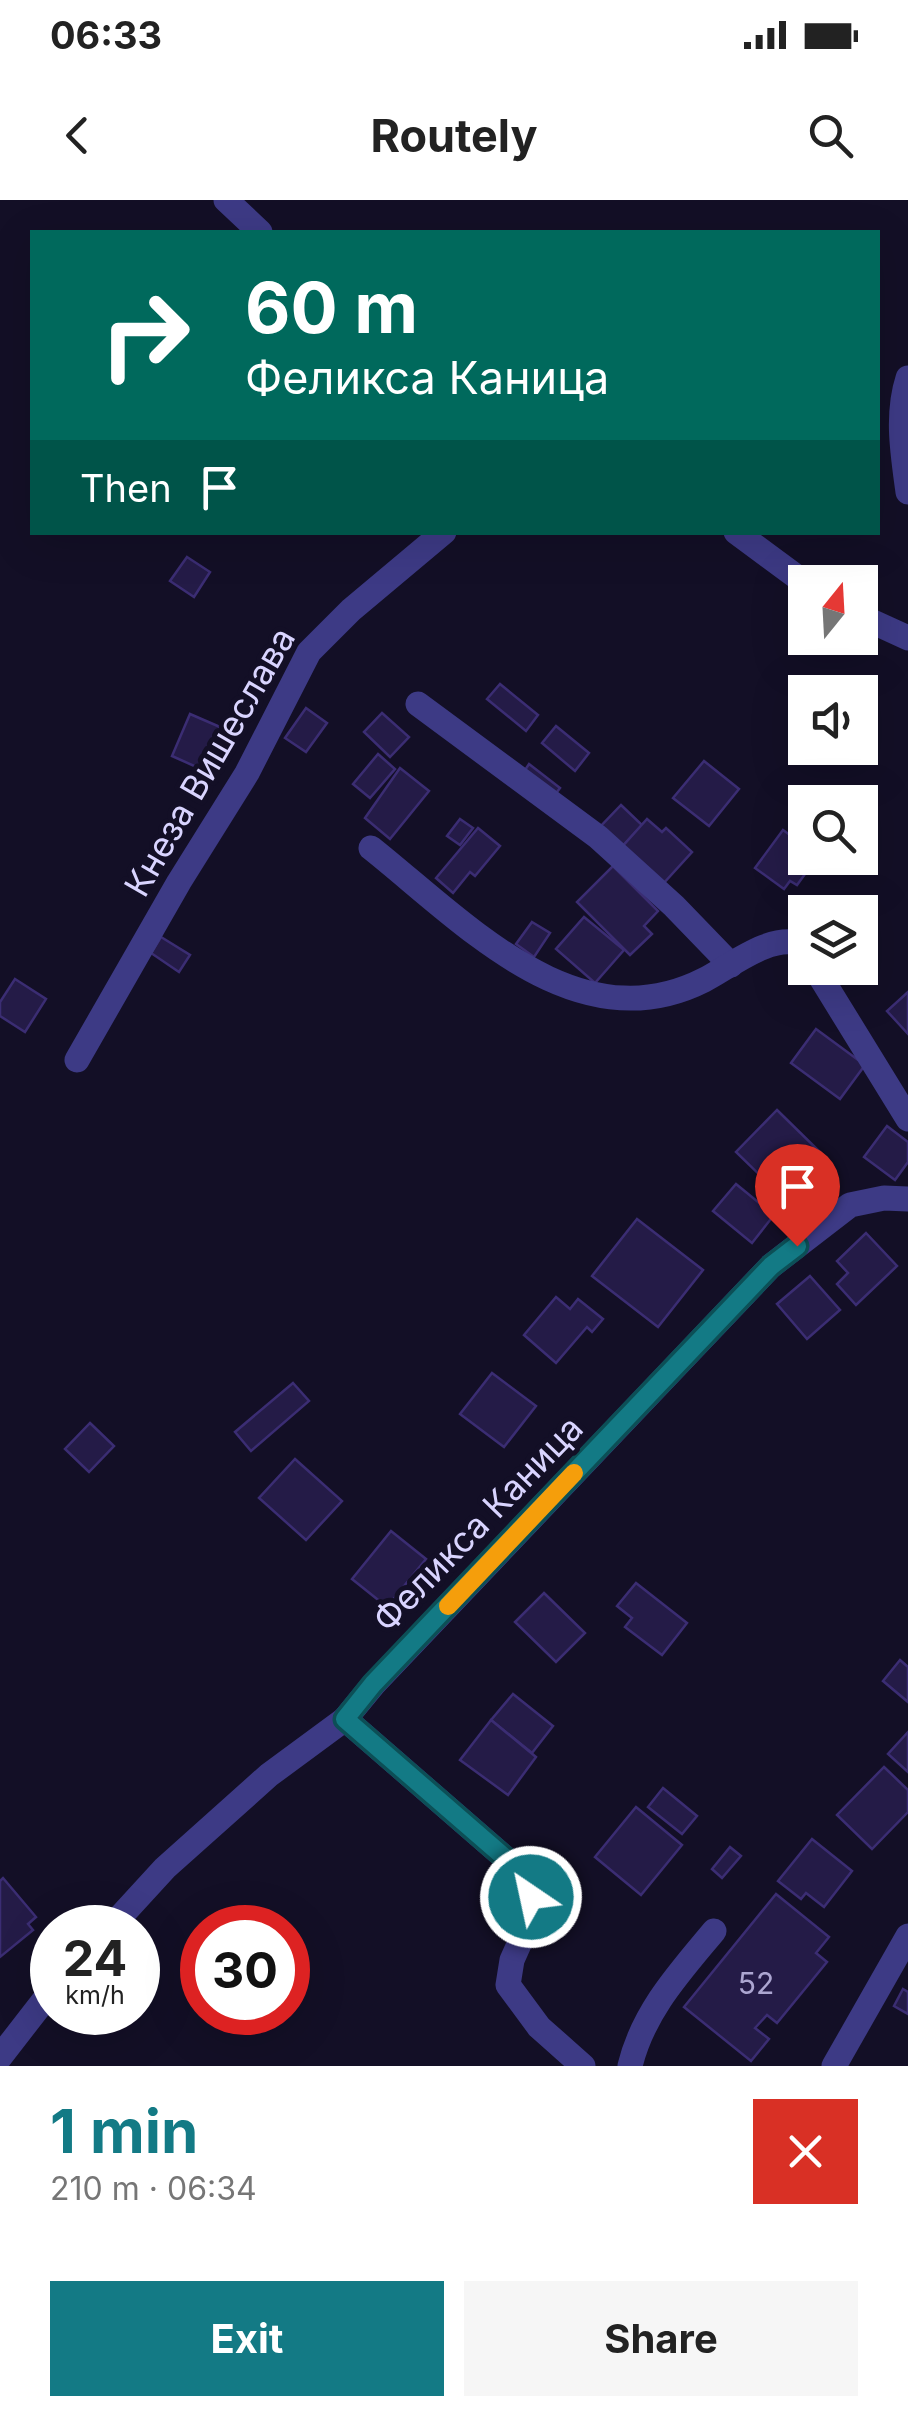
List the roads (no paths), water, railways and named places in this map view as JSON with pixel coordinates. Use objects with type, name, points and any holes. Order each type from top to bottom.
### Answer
[{"type":"street","points":[[226,200],[258,230]]},
{"type":"street","points":[[908,378],[902,397],[902,428],[908,492]]},
{"type":"street","name":"Кнеза Вишеслава","points":[[77,1060],[247,773],[309,652],[351,610],[440,535]]},
{"type":"street","points":[[740,535],[788,570]]},
{"type":"street","points":[[878,624],[908,638]]},
{"type":"street","points":[[418,704],[598,838],[674,906],[731,966]]},
{"type":"street","points":[[371,848],[498,950],[535,973],[604,997],[631,1000],[699,983],[781,941],[788,942]]},
{"type":"street","points":[[826,985],[908,1119]]},
{"type":"street","name":"Феликса Каница","points":[[131,1905],[165,1868],[269,1775],[345,1719],[771,1266],[850,1205],[884,1198],[908,1199]]},
{"type":"street","points":[[345,1719],[519,1870],[531,1897],[508,1985],[539,2027],[583,2066]]},
{"type":"street","points":[[630,2066],[637,2038],[654,2006],[714,1931]]},
{"type":"street","points":[[834,2066],[908,1936]]},
{"type":"street","points":[[0,2057],[30,2018]]}]
